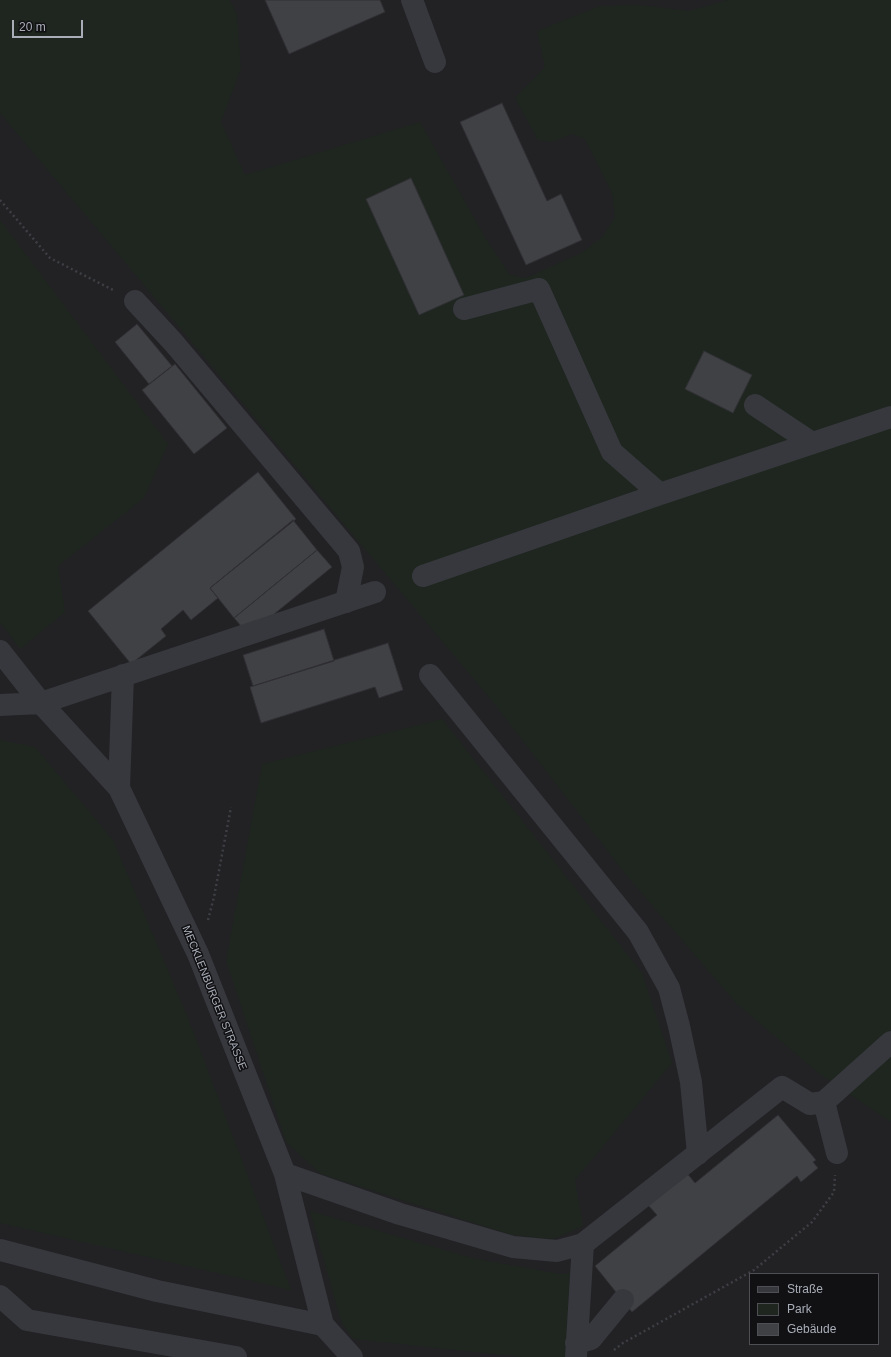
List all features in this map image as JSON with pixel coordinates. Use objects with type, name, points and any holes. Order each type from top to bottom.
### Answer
[{"type":"street","points":[[412,0],[435,62]]},
{"type":"street","points":[[464,309],[539,290],[612,452],[660,494]]},
{"type":"street","points":[[135,301],[173,342],[349,551],[353,567],[346,602]]},
{"type":"street","points":[[755,405],[812,443]]},
{"type":"street","points":[[423,576],[660,494],[891,417]]},
{"type":"street","points":[[0,705],[41,703],[374,592]]},
{"type":"street","name":"MECKLENBURGER STRASSE","points":[[0,651],[41,703],[119,788],[198,954],[285,1174],[322,1325],[352,1357]]},
{"type":"street","points":[[119,788],[123,675]]},
{"type":"street","points":[[430,675],[638,932],[668,988],[675,1011],[691,1082],[698,1154]]},
{"type":"street","points":[[285,1174],[400,1214],[513,1247],[557,1251],[583,1244],[782,1087],[810,1104],[824,1102],[891,1042]]},
{"type":"street","points":[[824,1102],[837,1153]]},
{"type":"street","points":[[576,1350],[583,1244]]},
{"type":"street","points":[[0,1250],[158,1291],[322,1325]]},
{"type":"street","points":[[0,1296],[27,1320],[236,1357]]},
{"type":"street","points":[[576,1350],[591,1339],[623,1300]]},
{"type":"path","points":[[0,200],[50,258],[135,301]]},
{"type":"path","points":[[198,954],[214,897],[231,807]]},
{"type":"path","points":[[610,1352],[623,1343],[754,1270],[812,1222],[834,1192],[837,1153]]},
{"type":"shaded area","points":[[0,0],[891,0],[891,1357],[0,1357]]},
{"type":"green space","points":[[0,0],[230,0],[237,15],[241,68],[221,122],[245,175],[420,122],[486,239],[510,275],[526,278],[583,252],[602,237],[615,217],[612,193],[585,139],[572,134],[552,142],[538,140],[515,98],[545,67],[537,31],[600,6],[639,5],[689,11],[728,0],[891,0],[891,1122],[821,1075],[737,1004],[627,876],[493,702],[0,113]]},
{"type":"green space","points":[[0,220],[168,444],[144,498],[58,566],[65,612],[20,649],[0,622]]},
{"type":"green space","points":[[442,719],[642,973],[672,1063],[575,1180],[583,1226],[554,1239],[512,1235],[321,1174],[286,1142],[226,961],[262,764]]},
{"type":"green space","points":[[0,740],[35,747],[113,840],[188,1018],[291,1290],[0,1223]]},
{"type":"green space","points":[[310,1211],[472,1258],[560,1274],[570,1273],[565,1357],[522,1357],[353,1339],[341,1321]]},
{"type":"building","points":[[265,0],[380,0],[385,12],[289,54]]},
{"type":"building","points":[[502,103],[547,201],[561,194],[582,240],[526,265],[460,122]]},
{"type":"building","points":[[411,178],[464,295],[419,315],[366,199]]},
{"type":"building","points":[[137,324],[172,366],[149,384],[115,342]]},
{"type":"building","points":[[704,351],[752,375],[733,413],[685,389]]},
{"type":"building","points":[[175,364],[227,428],[194,454],[142,390]]},
{"type":"building","points":[[258,472],[296,519],[210,588],[218,598],[191,620],[183,610],[161,629],[166,636],[131,664],[88,611]]},
{"type":"building","points":[[293,520],[317,550],[234,618],[210,588]]},
{"type":"building","points":[[317,550],[332,567],[273,615],[242,627],[234,618]]},
{"type":"building","points":[[324,629],[334,661],[253,686],[243,655]]},
{"type":"building","points":[[388,643],[403,690],[379,698],[375,687],[261,723],[250,687]]},
{"type":"building","points":[[778,1115],[816,1160],[813,1162],[818,1168],[801,1182],[797,1176],[632,1312],[595,1266],[657,1215],[647,1204],[686,1172],[695,1183]]}]
